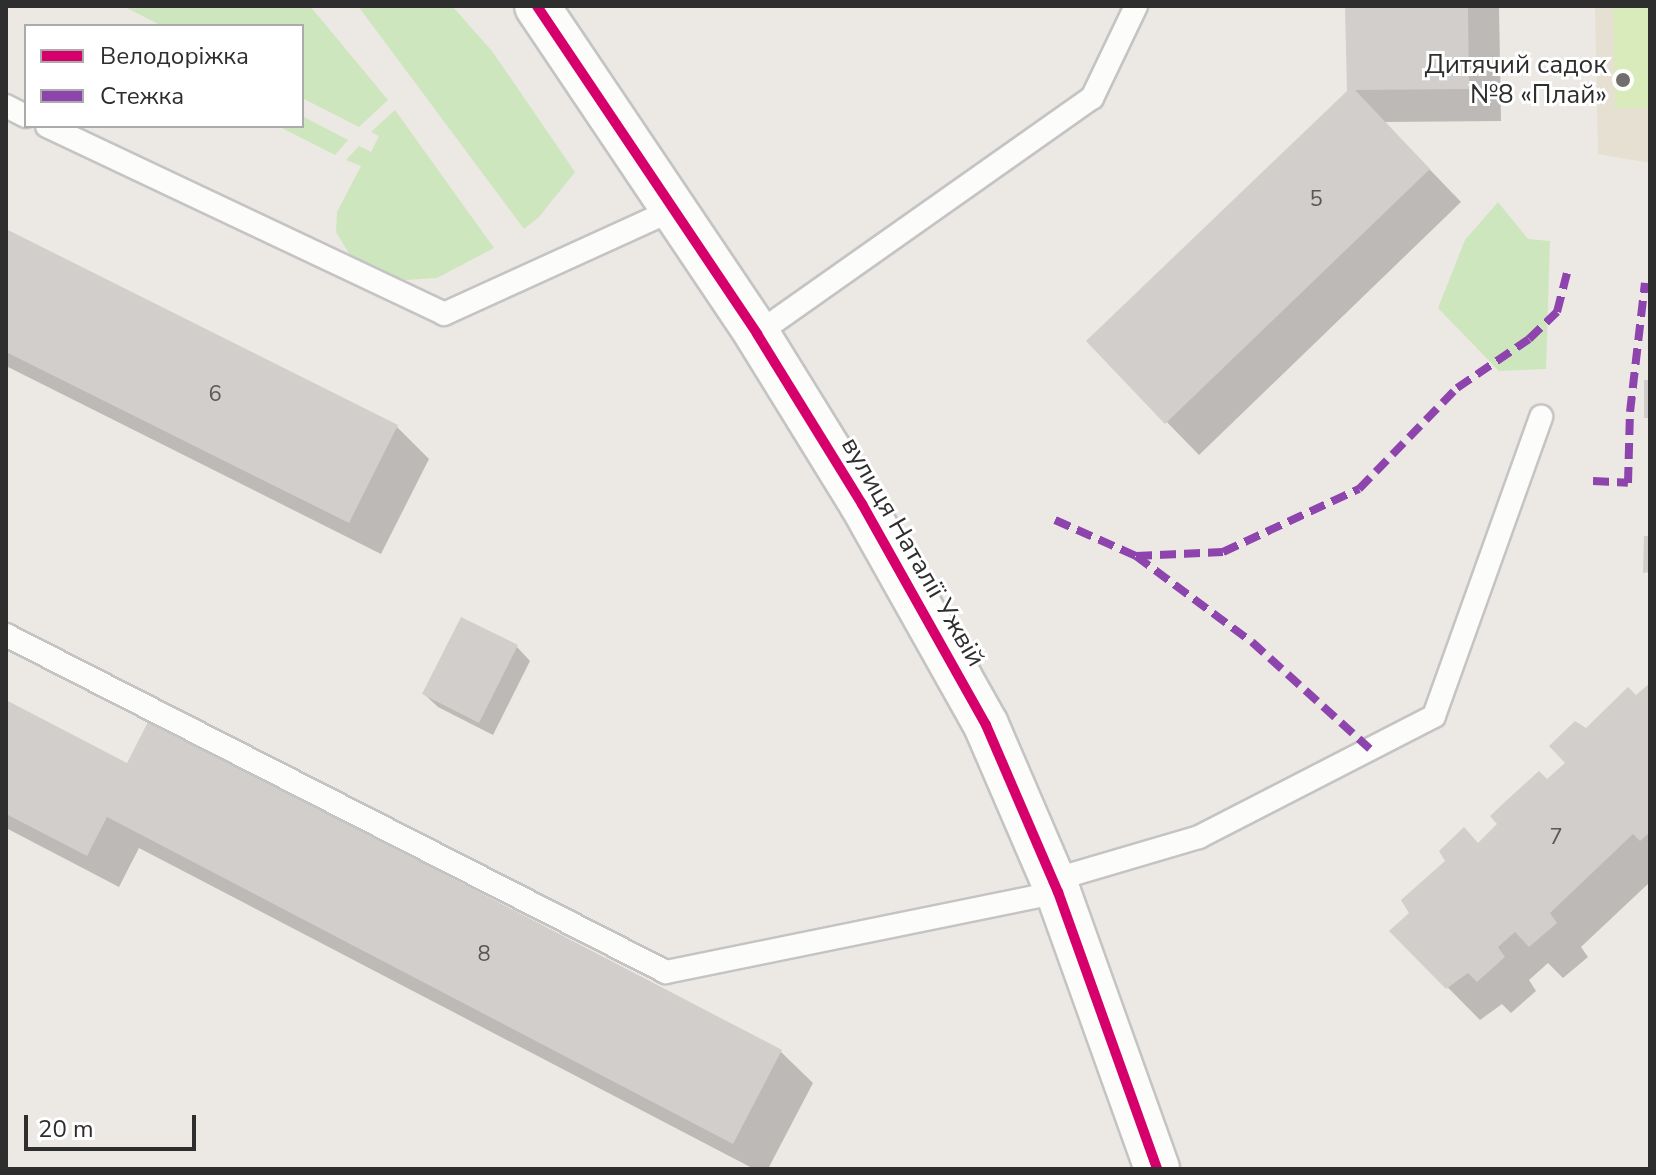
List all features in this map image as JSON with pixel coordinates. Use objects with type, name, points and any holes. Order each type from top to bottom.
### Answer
[{"type":"street","name":"вулиця Наталії Ужвій","points":[[537,6],[757,334],[862,504],[986,725],[1055,886],[1157,1169]]},
{"type":"lane","points":[[757,334],[1092,98],[1136,6]]},
{"type":"lane","points":[[6,106],[24,115]]},
{"type":"lane","points":[[51,128],[444,314],[674,209]]},
{"type":"lane","points":[[6,635],[666,972],[1055,886],[1199,837],[1434,716],[1541,417]]},
{"type":"shaded area","name":"Дитячий садок №8 «Плай»","points":[[1595,6],[1650,6],[1650,163],[1598,154]]},
{"type":"green space","points":[[123,6],[310,6],[388,100],[359,127],[304,99],[304,24],[158,24]]},
{"type":"green space","points":[[358,6],[452,6],[492,51],[575,172],[539,217],[524,229]]},
{"type":"green space","points":[[1613,6],[1650,6],[1650,108],[1615,108]]},
{"type":"green space","points":[[395,110],[494,248],[437,278],[406,280],[379,273],[353,260],[336,232],[337,212],[361,166],[346,160],[359,146],[371,152],[379,136],[371,132]]},
{"type":"green space","points":[[304,117],[348,140],[335,155],[282,128],[304,128]]},
{"type":"green space","points":[[1498,202],[1528,239],[1550,241],[1546,369],[1499,371],[1438,308],[1465,240]]},
{"type":"building","points":[[1345,6],[1468,6],[1469,89],[1355,90],[1430,169],[1165,424],[1086,341],[1347,91]]},
{"type":"building","points":[[6,229],[398,425],[349,523],[6,352]]},
{"type":"building","points":[[1644,380],[1650,380],[1650,418],[1644,418]]},
{"type":"building","points":[[1644,536],[1650,536],[1650,572],[1643,573]]},
{"type":"building","points":[[461,617],[518,645],[479,723],[422,694]]},
{"type":"building","points":[[1650,683],[1650,832],[1640,841],[1633,834],[1550,913],[1557,923],[1529,947],[1515,932],[1498,947],[1505,957],[1477,982],[1468,973],[1446,989],[1389,931],[1409,913],[1401,900],[1445,861],[1439,851],[1464,827],[1478,843],[1497,824],[1490,816],[1507,800],[1539,771],[1547,779],[1565,763],[1549,746],[1575,721],[1586,728],[1628,687],[1636,695]]},
{"type":"building","points":[[6,700],[127,763],[149,720],[782,1050],[733,1144],[107,817],[87,856],[6,814]]},
{"type":"marked path","points":[[1055,520],[1136,556],[1223,552],[1359,489],[1457,388],[1529,339],[1557,312],[1567,273]]},
{"type":"marked path","points":[[1593,481],[1628,483],[1630,412],[1645,283]]},
{"type":"marked path","points":[[1136,556],[1252,642],[1370,749]]},
{"type":"cycle path","points":[[537,6],[757,334],[862,504],[986,725],[1058,892],[1157,1169]]},
{"type":"place","name":"Дитячий садок №8 «Плай»","points":[[1623,80]]}]
